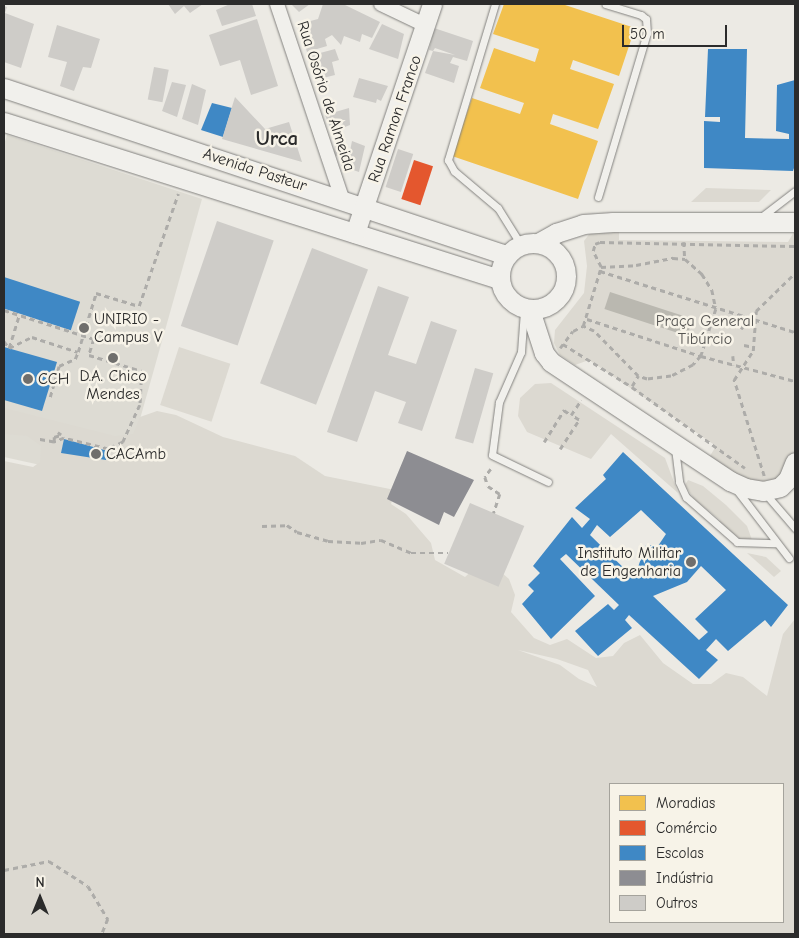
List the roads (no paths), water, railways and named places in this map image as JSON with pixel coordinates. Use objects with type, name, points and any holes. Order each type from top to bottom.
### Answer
[{"type":"street","name":"Rua Osório de Almeida","points":[[277,4],[342,198]]},
{"type":"street","points":[[380,4],[427,26]]},
{"type":"street","name":"Rua Ramon Franco","points":[[355,233],[427,26],[432,4]]},
{"type":"street","name":"Avenida Pasteur","points":[[4,88],[365,206],[522,247]]},
{"type":"street","name":"Avenida Pasteur","points":[[4,122],[499,279]]},
{"type":"street","points":[[183,178],[191,150]]},
{"type":"street","points":[[522,247],[558,254],[564,264],[565,286],[552,304],[527,309],[510,301],[499,279],[522,247],[583,224],[795,222]]},
{"type":"street","points":[[527,309],[544,353],[551,362],[730,481],[746,488],[780,487],[794,469]]},
{"type":"lane","points":[[494,4],[448,160],[454,172],[498,208],[522,247]]},
{"type":"lane","points":[[598,197],[647,33],[646,19],[641,15],[606,4]]},
{"type":"lane","points":[[756,221],[795,191]]},
{"type":"lane","points":[[527,309],[521,352],[498,402],[492,455],[548,482]]},
{"type":"lane","points":[[674,443],[679,482],[686,497],[737,542],[775,543]]},
{"type":"lane","points":[[730,481],[775,543],[789,558]]},
{"type":"lane","points":[[765,486],[795,528]]},
{"type":"place","name":"UNIRIO - Campus V","points":[[84,328]]},
{"type":"place","name":"D.A. Chico Mendes","points":[[113,358]]},
{"type":"place","name":"CCH","points":[[28,379]]},
{"type":"place","name":"CACAmb","points":[[96,454]]},
{"type":"place","name":"Instituto Militar de Engenharia","points":[[691,562]]},
{"type":"district","name":"Urca","points":[[277,138]]},
{"type":"park label","name":"Praça General Tibúrcio","points":[[705,330]]}]
